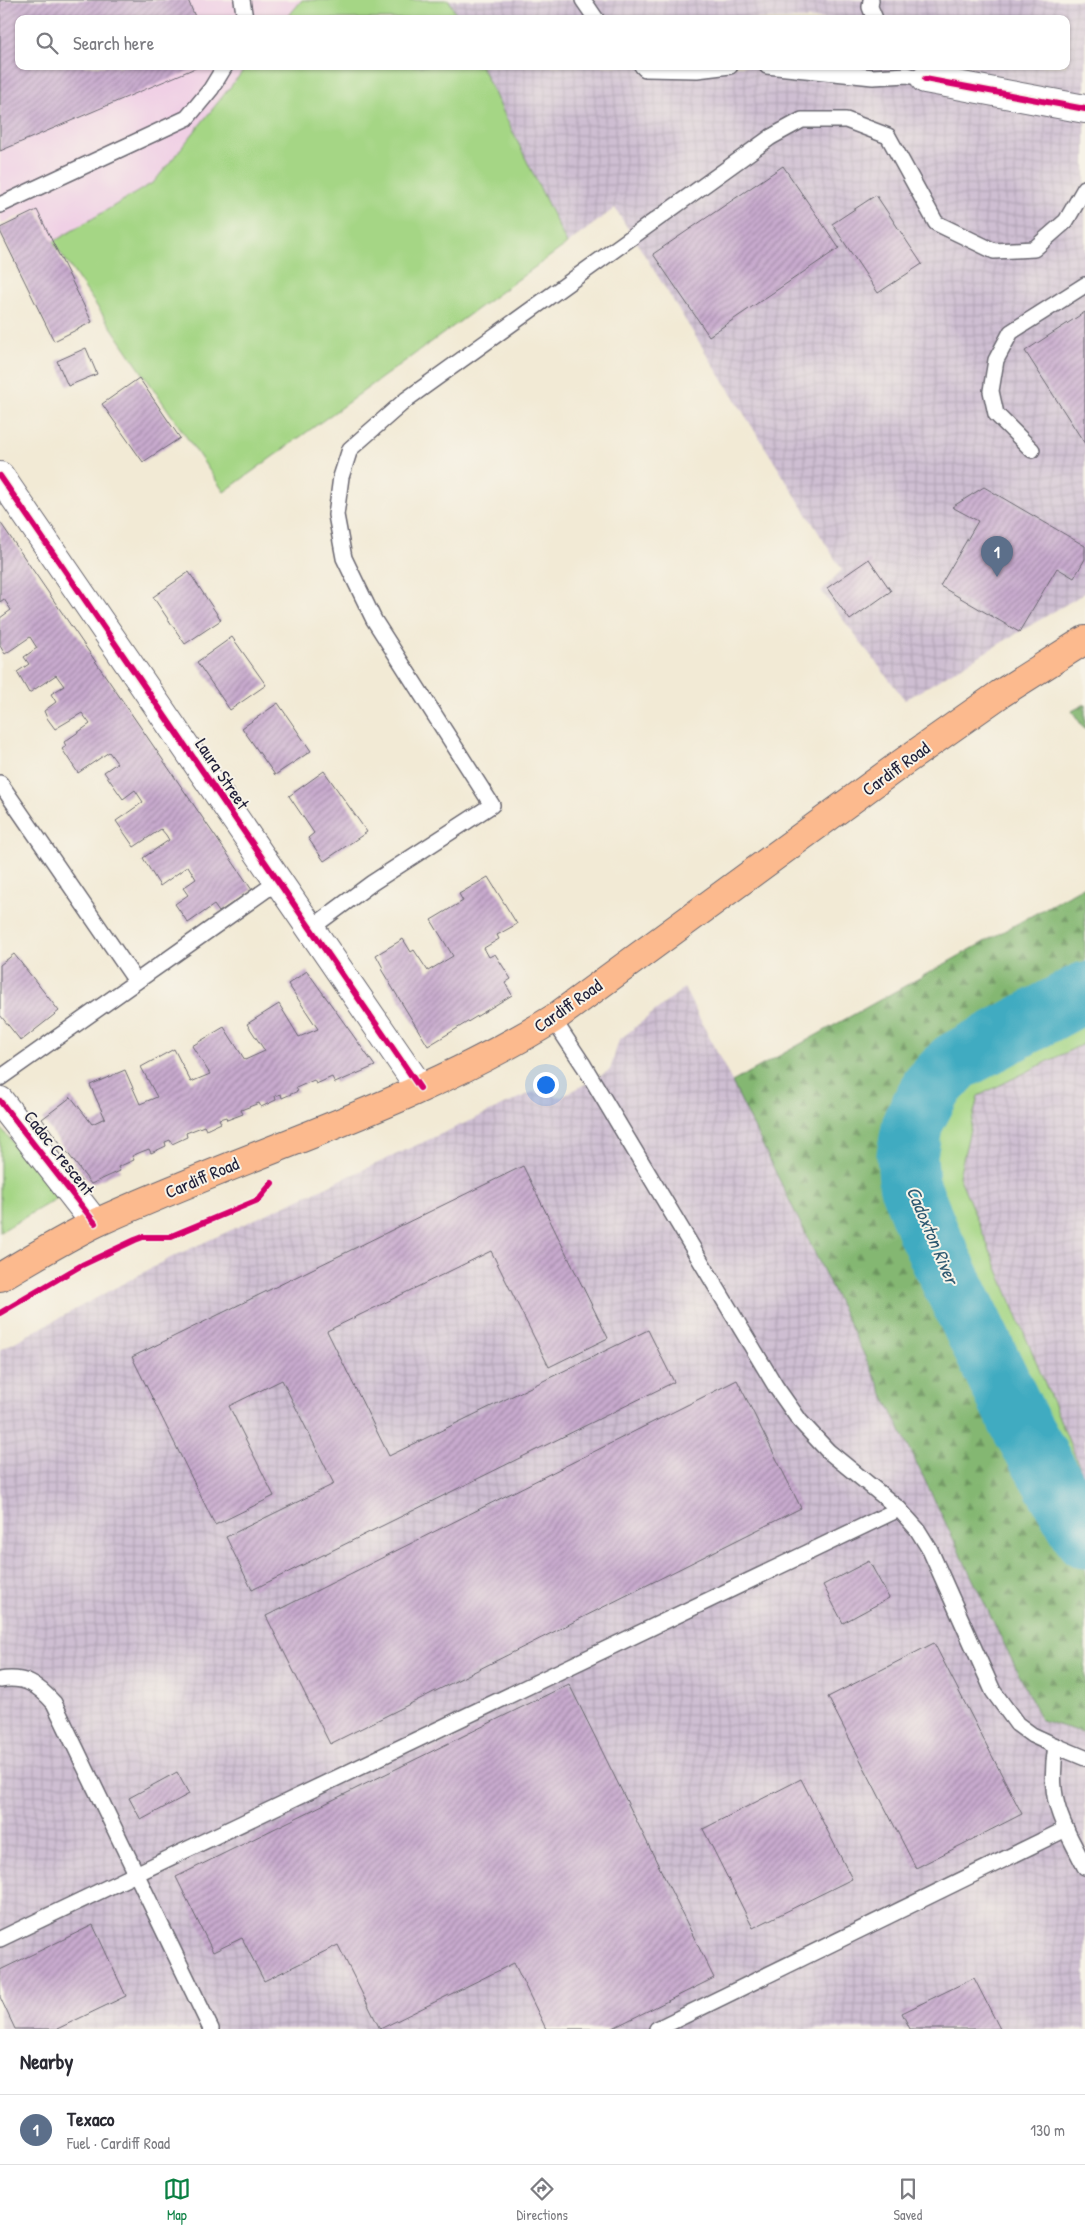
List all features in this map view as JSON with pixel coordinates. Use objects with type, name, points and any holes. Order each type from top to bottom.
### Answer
[{"type":"main road","name":"Cardiff Road","points":[[0,1277],[95,1223],[420,1088],[506,1048],[553,1019],[1000,694],[1084,641]]},
{"type":"street","points":[[910,73],[1085,110]]},
{"type":"street","name":"Laura Street","points":[[0,476],[420,1088]]},
{"type":"street","name":"Cadoc Crescent","points":[[0,1101],[95,1223]]},
{"type":"lane","points":[[242,0],[244,15]]},
{"type":"lane","points":[[583,0],[593,15]]},
{"type":"lane","points":[[871,0],[874,15]]},
{"type":"lane","points":[[0,205],[187,118],[222,70]]},
{"type":"lane","points":[[806,70],[873,77],[910,73]]},
{"type":"lane","points":[[310,929],[372,883],[492,805],[374,620],[344,558],[336,514],[341,477],[350,450],[407,399],[771,137],[802,120],[846,120],[888,136],[936,223],[994,252],[1034,249],[1066,221],[1085,188]]},
{"type":"lane","points":[[1032,450],[996,414],[991,391],[996,360],[1011,332],[1085,285]]},
{"type":"lane","points":[[0,783],[136,981]]},
{"type":"lane","points":[[0,1078],[277,882]]},
{"type":"lane","points":[[553,1019],[584,1066],[776,1388],[800,1421],[828,1451],[900,1509],[917,1530],[930,1550],[992,1691],[1004,1708],[1017,1724],[1032,1735],[1085,1758]]},
{"type":"lane","points":[[0,1939],[900,1509]]},
{"type":"lane","points":[[0,1680],[22,1679],[40,1687],[54,1703],[211,2029]]},
{"type":"lane","points":[[1056,1746],[1052,1774],[1053,1792],[1066,1829],[1085,1867]]},
{"type":"lane","points":[[657,2029],[1066,1829]]},
{"type":"shaded area","points":[[0,0],[302,0],[289,15],[15,15],[15,70],[244,70],[154,182],[53,242],[38,209],[0,224]]},
{"type":"shaded area","points":[[449,0],[1085,0],[1085,593],[905,700],[821,591],[842,570],[615,208],[567,244],[483,70],[1070,70],[1070,15],[456,15]]},
{"type":"shaded area","points":[[684,988],[743,1103],[1041,1720],[1085,1733],[1085,2029],[0,2029],[0,1350],[172,1257],[533,1092],[562,1097],[610,1070],[619,1040]]},
{"type":"shaded area","points":[[1085,1043],[1085,1480],[959,1176],[978,1096]]},
{"type":"green space","points":[[302,0],[449,0],[456,15],[289,15]]},
{"type":"green space","points":[[244,70],[483,70],[567,244],[224,492],[53,242],[154,182]]},
{"type":"green space","points":[[1085,704],[1085,730],[1072,711]]},
{"type":"green space","points":[[1085,886],[1085,1007],[973,1072],[942,1109],[930,1150],[930,1178],[1020,1424],[1085,1538],[1085,1733],[1041,1720],[732,1082]]},
{"type":"green space","points":[[1085,992],[1085,1043],[978,1096],[959,1176],[1085,1480],[1085,1538],[1020,1424],[907,1155],[931,1088]]},
{"type":"green space","points":[[0,1127],[59,1197],[0,1232]]},
{"type":"building","points":[[0,0],[188,0],[194,15],[15,15],[15,70],[191,70],[0,151]]},
{"type":"building","points":[[783,166],[839,248],[709,336],[653,254]]},
{"type":"building","points":[[876,195],[922,264],[878,293],[832,224]]},
{"type":"building","points":[[37,210],[92,322],[54,341],[0,231],[0,228]]},
{"type":"building","points":[[1085,312],[1085,444],[1025,351]]},
{"type":"building","points":[[86,348],[97,374],[68,386],[57,361]]},
{"type":"building","points":[[139,378],[180,438],[143,462],[102,404]]},
{"type":"building","points":[[984,487],[1085,546],[1085,559],[1074,578],[1057,568],[1019,632],[940,586],[978,521],[952,507]]},
{"type":"building","points":[[0,522],[252,890],[219,912],[214,905],[188,923],[175,904],[188,895],[183,888],[196,879],[188,866],[160,886],[143,858],[169,840],[166,835],[161,829],[134,847],[116,821],[143,802],[135,790],[123,799],[104,772],[117,763],[109,752],[78,773],[62,749],[66,746],[64,742],[90,724],[82,713],[55,729],[44,711],[56,702],[51,694],[64,686],[56,675],[29,693],[17,672],[29,664],[24,657],[37,648],[30,637],[5,654],[0,646],[0,618],[11,610],[4,599],[0,602]]},
{"type":"building","points":[[869,559],[891,591],[850,620],[827,588]]},
{"type":"building","points":[[189,572],[221,620],[185,644],[153,597]]},
{"type":"building","points":[[232,637],[266,685],[230,710],[197,662]]},
{"type":"building","points":[[278,703],[311,751],[275,775],[242,728]]},
{"type":"building","points":[[324,771],[367,832],[324,861],[308,838],[314,833],[289,796]]},
{"type":"building","points":[[488,877],[517,924],[497,935],[499,939],[484,948],[489,957],[495,954],[511,979],[505,983],[512,995],[428,1046],[381,969],[383,968],[376,955],[403,939],[411,952],[414,950],[428,971],[453,956],[431,920],[463,901],[459,894]]},
{"type":"building","points":[[14,954],[59,1011],[21,1041],[0,1015],[0,965]]},
{"type":"building","points":[[307,971],[375,1066],[335,1083],[332,1077],[316,1084],[314,1080],[296,1088],[298,1091],[282,1098],[281,1094],[275,1096],[276,1100],[261,1107],[259,1103],[241,1110],[243,1114],[227,1120],[226,1117],[219,1119],[221,1123],[206,1130],[204,1126],[186,1133],[187,1137],[172,1144],[170,1140],[165,1142],[166,1146],[151,1153],[149,1149],[132,1156],[134,1160],[118,1167],[120,1171],[91,1184],[42,1119],[71,1097],[92,1124],[105,1118],[90,1085],[125,1070],[140,1104],[157,1097],[141,1067],[174,1049],[191,1082],[210,1074],[192,1046],[224,1027],[245,1060],[265,1051],[247,1024],[279,1004],[299,1037],[318,1029],[288,984]]},
{"type":"building","points":[[523,1166],[608,1338],[549,1367],[491,1251],[327,1331],[389,1456],[648,1330],[674,1382],[252,1590],[226,1537],[334,1484],[282,1380],[229,1406],[274,1496],[215,1525],[132,1357]]},
{"type":"building","points":[[737,1380],[801,1508],[330,1744],[266,1616]]},
{"type":"building","points":[[869,1561],[889,1598],[843,1623],[823,1585]]},
{"type":"building","points":[[934,1643],[1022,1814],[916,1868],[828,1697]]},
{"type":"building","points":[[569,1684],[714,1978],[611,2029],[546,2029],[514,1963],[380,2029],[338,1945],[264,1981],[242,1938],[213,1952],[176,1877]]},
{"type":"building","points":[[177,1772],[189,1794],[141,1820],[129,1798]]},
{"type":"building","points":[[801,1779],[852,1879],[753,1928],[703,1829]]},
{"type":"building","points":[[93,1925],[126,1996],[57,2029],[15,2029],[0,1997],[0,1970]]},
{"type":"building","points":[[974,1978],[1000,2029],[910,2029],[902,2013]]},
{"type":"waterway","name":"Cadoxton River","points":[[1085,992],[955,1062],[931,1088],[913,1122],[907,1155],[909,1184],[928,1232],[1020,1424],[1085,1538]]},
{"type":"cycle path","points":[[925,79],[1085,109]]},
{"type":"cycle path","points":[[0,476],[420,1088]]},
{"type":"cycle path","points":[[0,1101],[95,1223]]},
{"type":"cycle path","points":[[0,1313],[82,1265],[135,1240],[143,1237],[169,1237],[258,1200],[272,1183]]},
{"type":"place","name":"Texaco","points":[[997,577]]}]
